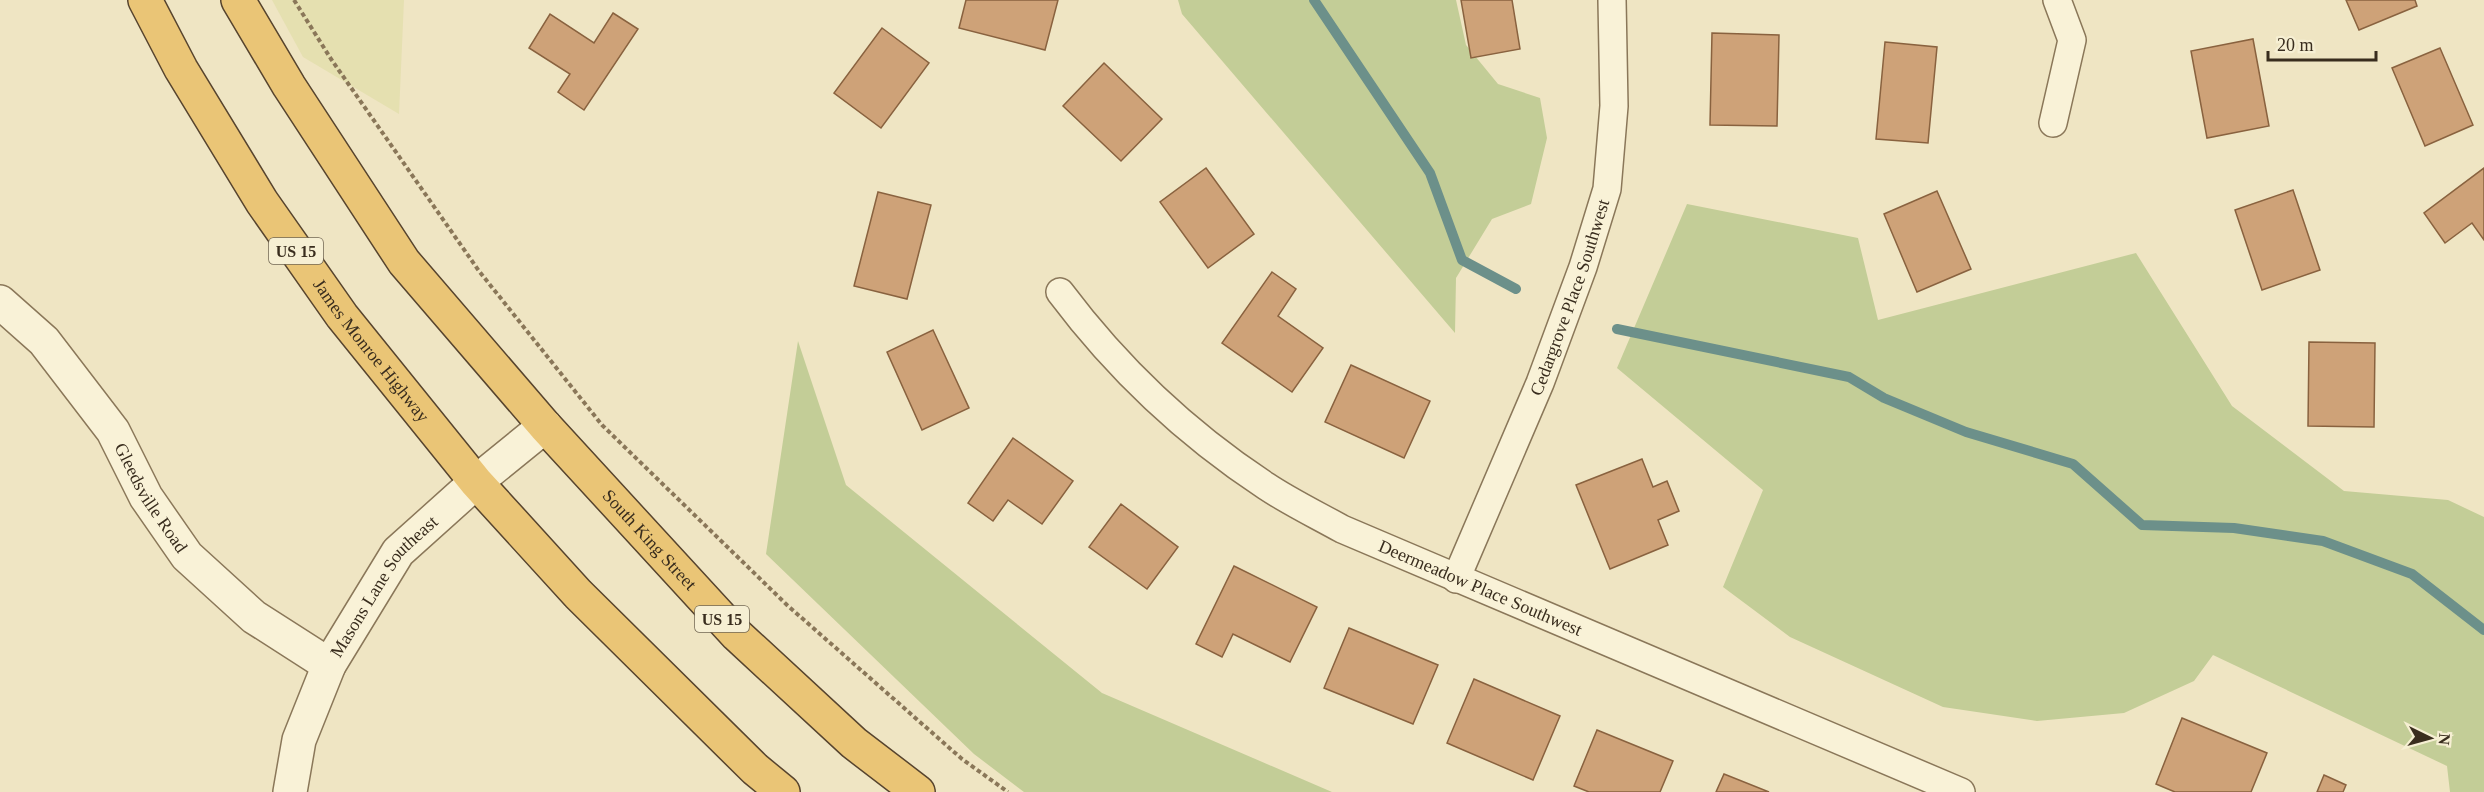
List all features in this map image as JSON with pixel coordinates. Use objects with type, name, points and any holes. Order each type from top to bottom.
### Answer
[{"type":"highway","name":"James Monroe Highway","points":[[145,0],[181,69],[262,202],[342,316],[476,482]]},
{"type":"highway","name":"US 15","points":[[238,0],[290,86],[404,262],[545,426]]},
{"type":"highway","name":"South King Street","points":[[545,426],[737,635],[854,743],[918,792]]},
{"type":"highway","name":"US 15","points":[[476,482],[578,594],[755,769],[783,792]]},
{"type":"street","name":"Cedargrove Place Southwest","points":[[1456,579],[1540,383],[1583,267],[1607,189],[1614,106],[1612,0]]},
{"type":"street","points":[[2053,123],[2072,40],[2057,0]]},
{"type":"street","name":"Deermeadow Place Southwest","points":[[1060,292],[1083,322],[1139,384],[1210,446],[1267,486],[1342,529],[1961,792]]},
{"type":"street","name":"Gleedsville Road","points":[[0,302],[44,341],[113,431],[146,497],[187,556],[254,617],[329,665]]},
{"type":"street","name":"Masons Lane Southeast","points":[[290,792],[299,740],[329,665],[398,552],[476,482],[545,426]]},
{"type":"path","points":[[294,0],[337,68],[479,272],[602,425],[787,605],[962,759],[1008,792]]},
{"type":"shaded area","points":[[272,0],[404,0],[399,114],[303,57]]},
{"type":"green space","points":[[1178,0],[1456,0],[1466,45],[1498,84],[1540,98],[1547,138],[1531,204],[1492,219],[1456,278],[1455,333],[1182,14]]},
{"type":"green space","points":[[1687,204],[1858,238],[1878,320],[2136,253],[2232,406],[2344,491],[2448,500],[2484,517],[2484,792],[2450,792],[2447,766],[2213,655],[2194,681],[2124,713],[2037,721],[1943,707],[1790,637],[1723,587],[1763,490],[1617,368]]},
{"type":"green space","points":[[798,341],[846,485],[1102,693],[1332,792],[1024,792],[974,754],[766,554]]},
{"type":"building","points":[[966,0],[1058,0],[1045,50],[959,28]]},
{"type":"building","points":[[1461,0],[1512,0],[1520,49],[1471,58]]},
{"type":"building","points":[[2346,0],[2415,0],[2417,6],[2359,30]]},
{"type":"building","points":[[613,13],[638,29],[584,110],[558,92],[570,74],[529,48],[550,14],[594,43]]},
{"type":"building","points":[[882,28],[929,63],[881,128],[834,93]]},
{"type":"building","points":[[1712,33],[1779,35],[1777,126],[1710,125]]},
{"type":"building","points":[[2253,39],[2269,126],[2207,138],[2191,51]]},
{"type":"building","points":[[1885,42],[1937,47],[1928,143],[1876,139]]},
{"type":"building","points":[[2440,48],[2473,125],[2425,146],[2392,68]]},
{"type":"building","points":[[1104,63],[1162,119],[1121,161],[1063,106]]},
{"type":"building","points":[[1206,168],[1254,234],[1208,268],[1160,202]]},
{"type":"building","points":[[2484,168],[2484,240],[2472,223],[2445,243],[2424,213]]},
{"type":"building","points":[[2293,190],[2320,270],[2262,290],[2235,210]]},
{"type":"building","points":[[1937,191],[1971,269],[1917,292],[1884,214]]},
{"type":"building","points":[[878,192],[931,205],[907,299],[854,286]]},
{"type":"building","points":[[1272,272],[1296,289],[1278,316],[1323,348],[1292,392],[1222,343]]},
{"type":"building","points":[[933,330],[969,408],[922,430],[887,352]]},
{"type":"building","points":[[2309,342],[2375,343],[2374,427],[2308,426]]},
{"type":"building","points":[[1351,365],[1430,401],[1404,458],[1325,422]]},
{"type":"building","points":[[1013,438],[1073,481],[1042,524],[1008,500],[993,521],[968,503]]},
{"type":"building","points":[[1642,459],[1653,487],[1667,481],[1679,511],[1658,520],[1668,545],[1610,569],[1576,485]]},
{"type":"building","points":[[1121,504],[1178,547],[1147,589],[1089,547]]},
{"type":"building","points":[[1234,566],[1317,607],[1290,662],[1233,634],[1222,657],[1196,644]]},
{"type":"building","points":[[1349,628],[1438,665],[1413,724],[1324,688]]},
{"type":"building","points":[[1474,679],[1560,716],[1533,780],[1447,743]]},
{"type":"building","points":[[2182,718],[2267,753],[2251,792],[2175,792],[2156,784]]},
{"type":"building","points":[[1597,730],[1673,761],[1660,792],[1589,792],[1574,786]]},
{"type":"building","points":[[1724,774],[1769,792],[1716,792]]},
{"type":"building","points":[[2324,775],[2346,785],[2343,792],[2317,792]]},
{"type":"waterway","points":[[1314,0],[1430,173],[1462,260],[1516,289]]},
{"type":"waterway","points":[[1617,329],[1849,377],[1884,398],[1966,432],[2073,464],[2142,525],[2234,528],[2323,541],[2412,574],[2484,630]]}]
